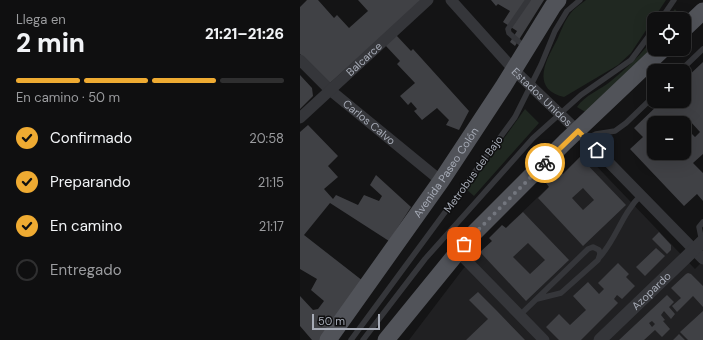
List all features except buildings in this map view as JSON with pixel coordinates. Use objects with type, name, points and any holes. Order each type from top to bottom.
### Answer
[{"type":"main road","name":"Avenida Paseo Colón","points":[[328,340],[441,181],[558,0]]},
{"type":"main road","points":[[691,22],[703,10]]},
{"type":"main road","points":[[386,340],[470,237],[582,135],[656,56]]},
{"type":"street","name":"Balcarce","points":[[300,118],[428,0]]},
{"type":"street","name":"Estados Unidos","points":[[451,0],[530,86],[582,135],[641,195],[701,248]]},
{"type":"street","name":"Carlos Calvo","points":[[300,60],[330,90],[441,181]]},
{"type":"street","name":"Azopardo","points":[[600,340],[701,248]]},
{"type":"street","points":[[458,252],[544,340]]},
{"type":"lane","points":[[526,48],[509,33],[508,29],[528,0]]},
{"type":"lane","name":"Metrobus del Bajo","points":[[351,340],[515,117],[541,65],[555,31],[566,11],[580,0]]},
{"type":"lane","points":[[666,12],[674,0]]},
{"type":"lane","name":"Metrobus del Bajo","points":[[363,340],[425,259],[533,138],[581,95],[631,60],[647,39]]},
{"type":"lane","points":[[687,64],[703,49]]},
{"type":"lane","points":[[582,135],[615,131],[626,123],[647,103]]},
{"type":"lane","points":[[537,299],[561,292],[599,259],[607,249],[627,211],[641,195]]},
{"type":"lane","points":[[701,248],[699,227],[703,222]]},
{"type":"lane","points":[[520,315],[590,248],[595,247],[598,249],[600,254],[599,259]]},
{"type":"shaded area","points":[[586,0],[666,0],[658,12],[647,12],[647,29],[631,53],[618,65],[564,97],[553,93],[547,88],[544,81],[544,73],[545,65],[564,23],[573,10]]},
{"type":"shaded area","points":[[647,45],[647,54],[587,113],[577,107],[584,99],[607,84],[623,71]]},
{"type":"shaded area","points":[[525,109],[539,123],[474,196],[467,190]]},
{"type":"shaded area","points":[[584,153],[695,269],[703,261],[703,340],[409,340],[463,269]]},
{"type":"way so far","points":[[464,244],[545,163]]},
{"type":"route","points":[[545,163],[578,131],[597,150]]}]
